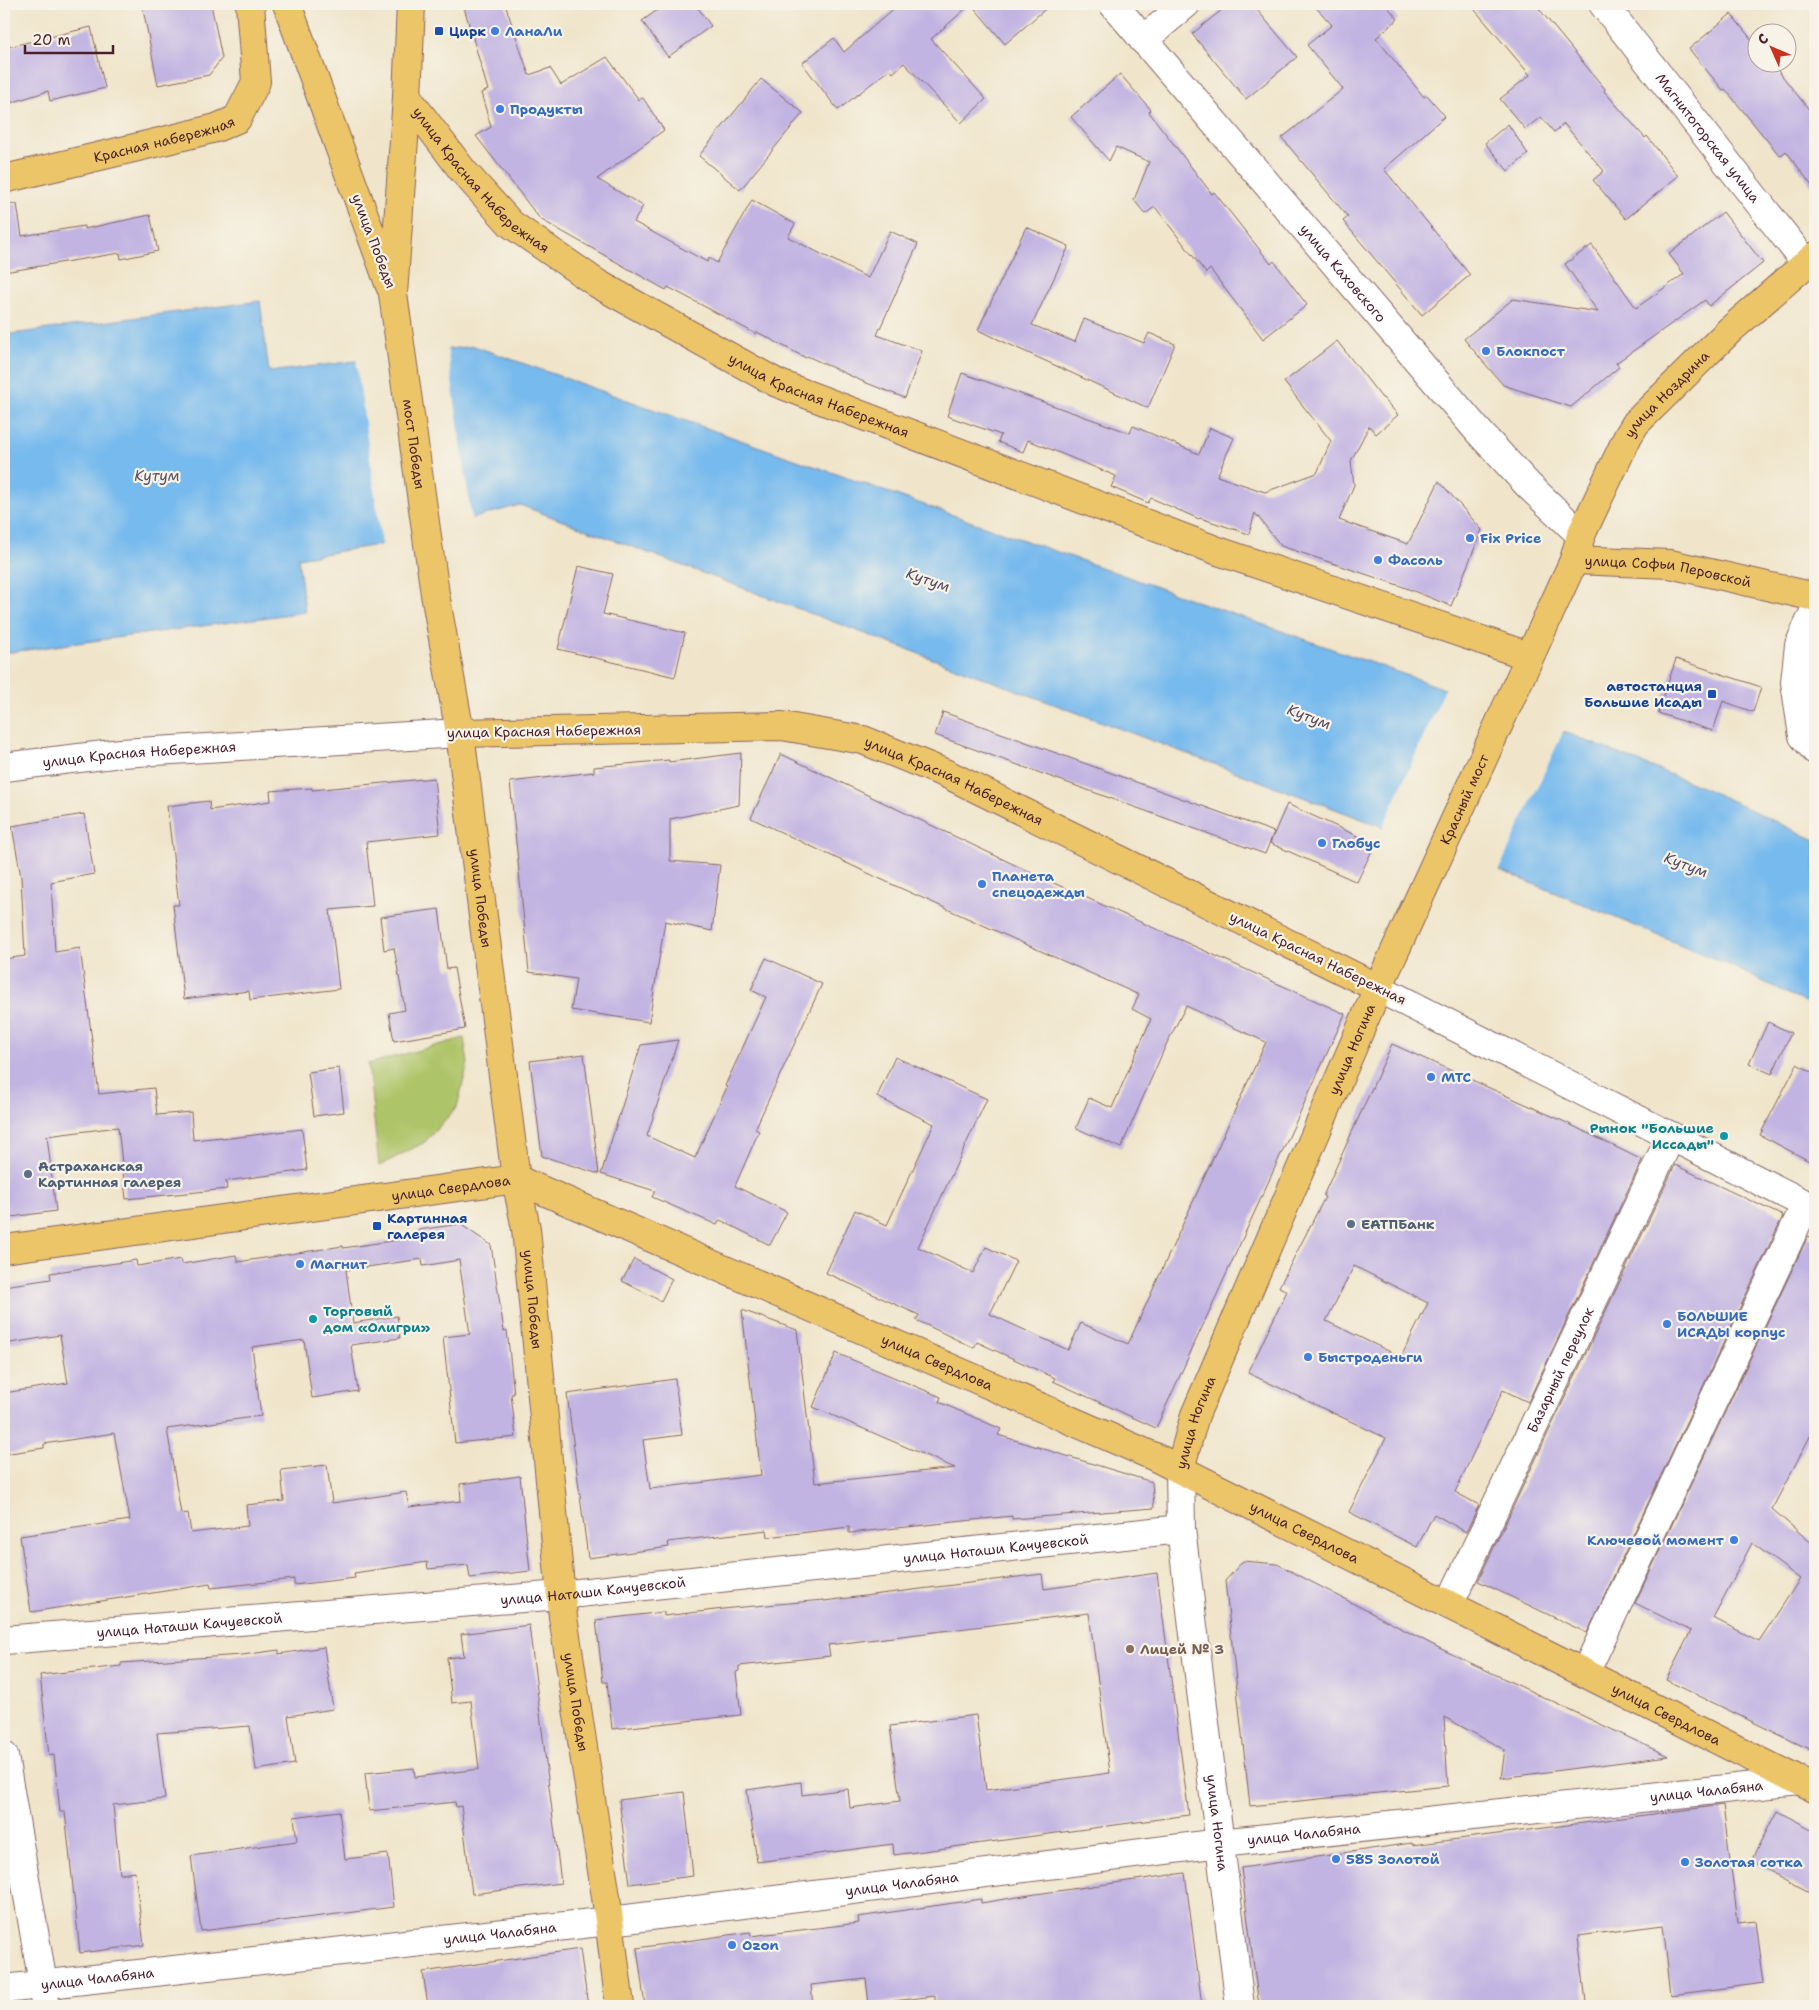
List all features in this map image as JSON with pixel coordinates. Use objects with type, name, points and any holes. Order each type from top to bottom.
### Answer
[{"type":"main road","name":"Красная набережная","points":[[4,179],[208,130],[236,119],[256,82],[250,4]]},
{"type":"main road","name":"улица Победы","points":[[287,4],[393,294]]},
{"type":"main road","name":"улица Победы","points":[[393,294],[407,97],[410,4]]},
{"type":"main road","name":"улица Красная Набережная","points":[[407,97],[463,170],[511,224],[598,284],[777,383],[1218,551],[1529,656]]},
{"type":"main road","name":"улица Ноздрина","points":[[1577,547],[1636,423],[1730,330],[1812,263]]},
{"type":"main road","name":"мост Победы","points":[[393,294],[435,594]]},
{"type":"main road","name":"улица Софьи Перовской","points":[[1513,692],[1577,547],[1670,564],[1815,597]]},
{"type":"main road","name":"улица Победы","points":[[435,594],[460,733],[516,1179],[526,1229],[560,1595],[620,2006]]},
{"type":"main road","name":"Красный мост","points":[[1414,908],[1513,692]]},
{"type":"main road","name":"улица Красная Набережная","points":[[460,733],[782,726],[863,740],[947,774],[1378,988]]},
{"type":"main road","name":"улица Ногина","points":[[1180,1469],[1195,1415],[1414,908]]},
{"type":"main road","name":"улица Свердлова","points":[[4,1249],[516,1179],[1180,1469],[1808,1785]]},
{"type":"street","name":"улица Каховского","points":[[1113,4],[1478,431],[1529,486],[1577,547]]},
{"type":"street","points":[[1143,40],[1186,4]]},
{"type":"street","name":"Магнитогорская улица","points":[[1603,4],[1812,263]]},
{"type":"street","points":[[1815,610],[1798,645],[1794,682],[1803,736],[1815,750]]},
{"type":"street","name":"улица Красная Набережная","points":[[4,767],[121,753],[460,733]]},
{"type":"street","name":"улица Красная Набережная","points":[[1378,988],[1811,1206]]},
{"type":"street","name":"Базарный переулок","points":[[1449,1605],[1671,1136]]},
{"type":"street","points":[[1584,1673],[1811,1206]]},
{"type":"street","name":"улица Ногина","points":[[1180,1469],[1181,1529],[1240,2006]]},
{"type":"street","name":"улица Наташи Качуевской","points":[[4,1640],[560,1595],[1181,1529]]},
{"type":"street","points":[[4,1756],[44,1995]]},
{"type":"street","name":"улица Чалабяна","points":[[4,1989],[44,1995],[1220,1843],[1808,1785]]},
{"type":"green space","points":[[464,1038],[468,1063],[457,1107],[425,1142],[379,1166],[368,1064]]},
{"type":"water","name":"Кутум","points":[[260,301],[269,372],[474,346],[1420,680],[1574,736],[1704,788],[1815,840],[1815,1007],[1725,963],[1512,875],[520,505],[378,545],[298,558],[305,612],[4,653],[4,335]]},
{"type":"pier","points":[[447,347],[472,521],[382,546],[356,358]]},
{"type":"pier","points":[[1446,687],[1564,730],[1498,872],[1382,829]]},
{"type":"building","points":[[142,4],[211,4],[222,58],[209,75],[158,85]]},
{"type":"building","points":[[463,4],[505,4],[529,75],[550,68],[561,85],[607,57],[639,100],[643,98],[664,130],[597,179],[643,206],[634,222],[707,262],[709,258],[717,263],[752,200],[795,224],[788,237],[868,278],[890,231],[918,244],[877,335],[922,351],[905,398],[807,356],[806,358],[757,332],[756,334],[668,287],[666,290],[540,219],[476,136],[491,127],[481,93],[488,90]]},
{"type":"building","points":[[666,4],[695,4],[711,26],[668,57],[642,21]]},
{"type":"building","points":[[899,4],[971,4],[931,39],[986,99],[961,123],[904,63],[893,73],[890,69],[838,110],[802,63],[834,38],[844,52]]},
{"type":"building","points":[[971,4],[1051,4],[1005,44]]},
{"type":"building","points":[[1229,4],[1252,4],[1297,57],[1246,99],[1192,34]]},
{"type":"building","points":[[1313,4],[1385,4],[1398,19],[1376,38],[1424,97],[1427,95],[1445,116],[1384,169],[1470,275],[1422,315],[1343,221],[1348,217],[1282,138],[1343,89],[1307,45],[1332,25]]},
{"type":"building","points":[[1470,4],[1535,4],[1605,89],[1604,91],[1645,138],[1647,136],[1678,176],[1626,219],[1593,180],[1604,171],[1564,124],[1554,132],[1541,117],[1525,129],[1500,99],[1530,75]]},
{"type":"building","points":[[1731,14],[1746,33],[1746,72],[1779,72],[1815,117],[1815,190],[1786,151],[1780,156],[1725,89],[1723,90],[1689,49]]},
{"type":"building","points":[[91,27],[105,88],[50,101],[48,91],[4,105],[4,48]]},
{"type":"building","points":[[1120,74],[1151,110],[1149,112],[1212,194],[1214,192],[1271,264],[1274,261],[1307,305],[1263,339],[1210,269],[1206,273],[1155,207],[1145,214],[1134,200],[1149,162],[1116,147],[1109,161],[1071,117]]},
{"type":"building","points":[[761,79],[803,113],[740,190],[699,156]]},
{"type":"building","points":[[1508,124],[1528,154],[1508,171],[1485,143]]},
{"type":"building","points":[[17,204],[22,236],[84,226],[84,229],[150,215],[158,251],[121,259],[120,253],[4,272],[4,205]]},
{"type":"building","points":[[1723,212],[1763,263],[1709,306],[1705,300],[1616,363],[1619,367],[1571,407],[1503,385],[1464,339],[1513,299],[1598,312],[1565,264],[1592,245],[1636,308],[1684,274],[1669,254]]},
{"type":"building","points":[[1026,227],[1069,246],[1032,325],[1075,342],[1084,319],[1144,343],[1149,333],[1175,344],[1148,408],[978,330]]},
{"type":"building","points":[[1337,341],[1382,398],[1398,415],[1376,434],[1369,426],[1351,461],[1354,485],[1339,520],[1408,544],[1439,481],[1482,530],[1451,606],[1401,586],[1281,546],[1255,513],[1249,534],[1199,519],[1151,498],[1148,503],[1111,487],[1116,476],[1028,440],[1023,452],[998,442],[1001,435],[947,416],[962,373],[1130,433],[1133,426],[1199,454],[1210,428],[1234,438],[1217,476],[1265,492],[1317,473],[1331,441],[1284,382]]},
{"type":"building","points":[[578,566],[613,574],[603,614],[685,633],[675,677],[558,649]]},
{"type":"building","name":"автостанция Большие Исады","points":[[1676,659],[1761,687],[1753,712],[1723,701],[1713,731],[1658,713]]},
{"type":"building","points":[[943,712],[1274,832],[1265,854],[935,735]]},
{"type":"building","points":[[741,753],[739,805],[670,819],[670,861],[720,865],[712,931],[665,921],[649,1022],[571,1010],[576,979],[529,972],[510,782],[594,772],[594,767],[669,760],[669,762]]},
{"type":"building","points":[[781,754],[1036,875],[1345,1014],[1156,1428],[1053,1381],[1055,1378],[977,1342],[974,1348],[916,1320],[919,1315],[826,1273],[855,1210],[887,1225],[934,1124],[877,1097],[895,1057],[987,1099],[918,1247],[973,1273],[986,1247],[1016,1261],[990,1314],[1068,1350],[1081,1323],[1128,1344],[1266,1042],[1186,1006],[1165,1047],[1121,1148],[1076,1128],[1089,1098],[1112,1108],[1151,1019],[1132,1009],[1139,995],[889,883],[751,818]]},
{"type":"building","points":[[434,778],[440,834],[366,842],[373,906],[330,910],[339,989],[250,1000],[249,991],[184,999],[173,905],[179,905],[167,806],[209,801],[210,810],[271,801],[270,791],[312,788],[312,790]]},
{"type":"building","name":"Глобус","points":[[1287,804],[1375,844],[1357,882],[1270,843]]},
{"type":"building","points":[[84,814],[94,874],[51,882],[55,952],[80,948],[99,1094],[154,1088],[157,1115],[191,1112],[193,1140],[222,1137],[222,1139],[302,1129],[307,1170],[226,1181],[227,1189],[126,1199],[118,1127],[47,1136],[56,1211],[4,1218],[4,959],[25,956],[21,877],[12,826]]},
{"type":"building","points":[[439,909],[447,969],[454,968],[465,1029],[394,1041],[389,1013],[405,1010],[394,948],[384,950],[380,917]]},
{"type":"building","points":[[766,958],[822,984],[755,1129],[759,1131],[735,1186],[787,1212],[770,1245],[720,1220],[717,1225],[652,1197],[655,1191],[601,1174],[641,1045],[678,1040],[647,1136],[695,1158],[727,1087],[725,1086],[766,997],[751,990]]},
{"type":"building","points":[[1768,1022],[1791,1033],[1772,1074],[1749,1064]]},
{"type":"building","points":[[1392,1044],[1565,1122],[1642,1160],[1528,1402],[1503,1390],[1455,1492],[1479,1505],[1466,1532],[1434,1514],[1417,1547],[1349,1512],[1386,1438],[1248,1373],[1287,1291],[1279,1287],[1325,1197],[1323,1196]],"holes":[[[1354,1266],[1428,1303],[1401,1357],[1326,1321]]]},
{"type":"building","points":[[584,1054],[599,1174],[542,1156],[530,1061]]},
{"type":"building","points":[[1797,1064],[1815,1074],[1815,1164],[1760,1135]]},
{"type":"building","points":[[339,1068],[344,1112],[314,1116],[308,1072]]},
{"type":"building","name":"БОЛЬШИЕ ИСАДЫ корпус","points":[[1675,1165],[1783,1216],[1587,1633],[1478,1581]]},
{"type":"building","points":[[460,1224],[491,1245],[504,1331],[507,1330],[514,1394],[511,1394],[516,1437],[455,1443],[443,1337],[470,1334],[459,1260],[423,1266],[422,1259],[346,1270],[353,1323],[397,1316],[400,1338],[351,1345],[358,1391],[312,1398],[304,1340],[252,1347],[261,1416],[167,1429],[181,1514],[188,1513],[191,1533],[248,1526],[246,1505],[284,1501],[281,1470],[327,1465],[332,1503],[406,1492],[409,1507],[461,1501],[460,1484],[520,1476],[530,1571],[470,1578],[468,1565],[428,1569],[427,1562],[354,1573],[355,1578],[294,1585],[294,1579],[211,1588],[210,1584],[31,1612],[20,1536],[130,1520],[114,1433],[44,1444],[44,1448],[4,1454],[4,1393],[68,1383],[60,1335],[4,1344],[4,1286],[51,1279],[50,1273],[136,1260],[137,1266],[181,1259],[182,1264],[236,1255],[238,1262],[343,1246],[343,1248],[419,1237],[418,1230]]},
{"type":"building","points":[[1808,1236],[1815,1239],[1815,1427],[1772,1509],[1815,1546],[1815,1752],[1666,1680],[1691,1631],[1635,1603]],"holes":[[[1752,1543],[1800,1579],[1759,1641],[1713,1618]]]},
{"type":"building","points":[[634,1259],[672,1279],[661,1301],[622,1281]]},
{"type":"building","points":[[742,1310],[797,1330],[815,1483],[955,1468],[813,1407],[836,1353],[941,1397],[939,1402],[1001,1429],[998,1435],[1152,1482],[1154,1508],[1012,1519],[1012,1516],[849,1533],[849,1527],[768,1537],[767,1530],[668,1542],[669,1547],[588,1558],[567,1394],[675,1379],[682,1435],[643,1440],[650,1489],[761,1475]]},
{"type":"building","points":[[1243,1561],[1277,1564],[1439,1648],[1668,1756],[1501,1778],[1505,1750],[1444,1717],[1448,1786],[1250,1806],[1225,1581]]},
{"type":"building","points":[[1157,1573],[1189,1815],[894,1855],[893,1844],[757,1862],[747,1790],[801,1782],[802,1795],[848,1789],[850,1808],[900,1801],[890,1726],[976,1715],[986,1790],[1110,1773],[1089,1613],[828,1645],[830,1656],[739,1666],[739,1671],[736,1672],[741,1715],[612,1729],[607,1682],[603,1682],[596,1620],[664,1612],[664,1616],[732,1608],[824,1601],[1042,1574],[1044,1589]]},
{"type":"building","points":[[529,1625],[561,1883],[472,1894],[461,1806],[456,1807],[455,1802],[369,1811],[365,1773],[414,1768],[415,1777],[479,1769],[471,1701],[452,1703],[447,1658],[464,1656],[461,1634]]},
{"type":"building","points":[[324,1647],[333,1709],[288,1716],[295,1764],[256,1770],[250,1726],[157,1733],[165,1799],[113,1805],[120,1874],[135,1872],[144,1945],[80,1953],[65,1812],[60,1812],[54,1755],[49,1756],[40,1675],[121,1666],[121,1663],[242,1655],[279,1650],[279,1654]]},
{"type":"building","points":[[684,1792],[693,1876],[630,1884],[619,1800]]},
{"type":"building","points":[[1723,1805],[1738,1923],[1756,1921],[1764,1983],[1671,1995],[1663,1925],[1578,1936],[1586,2002],[1557,2006],[1259,2006],[1241,1868],[1412,1843],[1412,1845]]},
{"type":"building","points":[[339,1811],[345,1859],[388,1854],[394,1907],[201,1931],[191,1856],[297,1841],[294,1817]]},
{"type":"building","points":[[1777,1811],[1815,1831],[1815,1895],[1751,1861]]},
{"type":"building","points":[[1185,1873],[1202,2006],[935,2006],[935,1996],[869,2004],[866,1979],[811,1985],[813,2006],[645,2006],[637,1948],[750,1932],[751,1936],[859,1923],[858,1917],[981,1899],[981,1903]]},
{"type":"building","points":[[580,1949],[588,2006],[428,2006],[423,1972]]},
{"type":"place","name":"Цирк","points":[[439,31]]},
{"type":"place","name":"ЛанаЛи","points":[[495,31]]},
{"type":"place","name":"Продукты","points":[[500,109]]},
{"type":"place","name":"Блокпост","points":[[1486,351]]},
{"type":"place","name":"Fix Price","points":[[1470,538]]},
{"type":"place","name":"Фасоль","points":[[1378,560]]},
{"type":"place","name":"автостанция Большие Исады","points":[[1712,694]]},
{"type":"place","name":"Глобус","points":[[1322,843]]},
{"type":"place","name":"Планета спецодежды","points":[[982,884]]},
{"type":"place","name":"МТС","points":[[1431,1077]]},
{"type":"place","name":"Рынок \"Большие Иссады\"","points":[[1724,1136]]},
{"type":"place","name":"Астраханская Картинная галерея","points":[[28,1174]]},
{"type":"place","name":"ЕАТПБанк","points":[[1351,1224]]},
{"type":"place","name":"Картинная галерея","points":[[377,1226]]},
{"type":"place","name":"Магнит","points":[[300,1264]]},
{"type":"place","name":"Торговый дом «Олигри»","points":[[313,1319]]},
{"type":"place","name":"БОЛЬШИЕ ИСАДЫ корпус","points":[[1667,1324]]},
{"type":"place","name":"Быстроденьги","points":[[1308,1357]]},
{"type":"place","name":"Ключевой момент","points":[[1734,1540]]},
{"type":"place","name":"Лицей № 3","points":[[1130,1649]]},
{"type":"place","name":"585 Золотой","points":[[1336,1859]]},
{"type":"place","name":"Золотая сотка","points":[[1685,1862]]},
{"type":"place","name":"Ozon","points":[[732,1945]]}]
